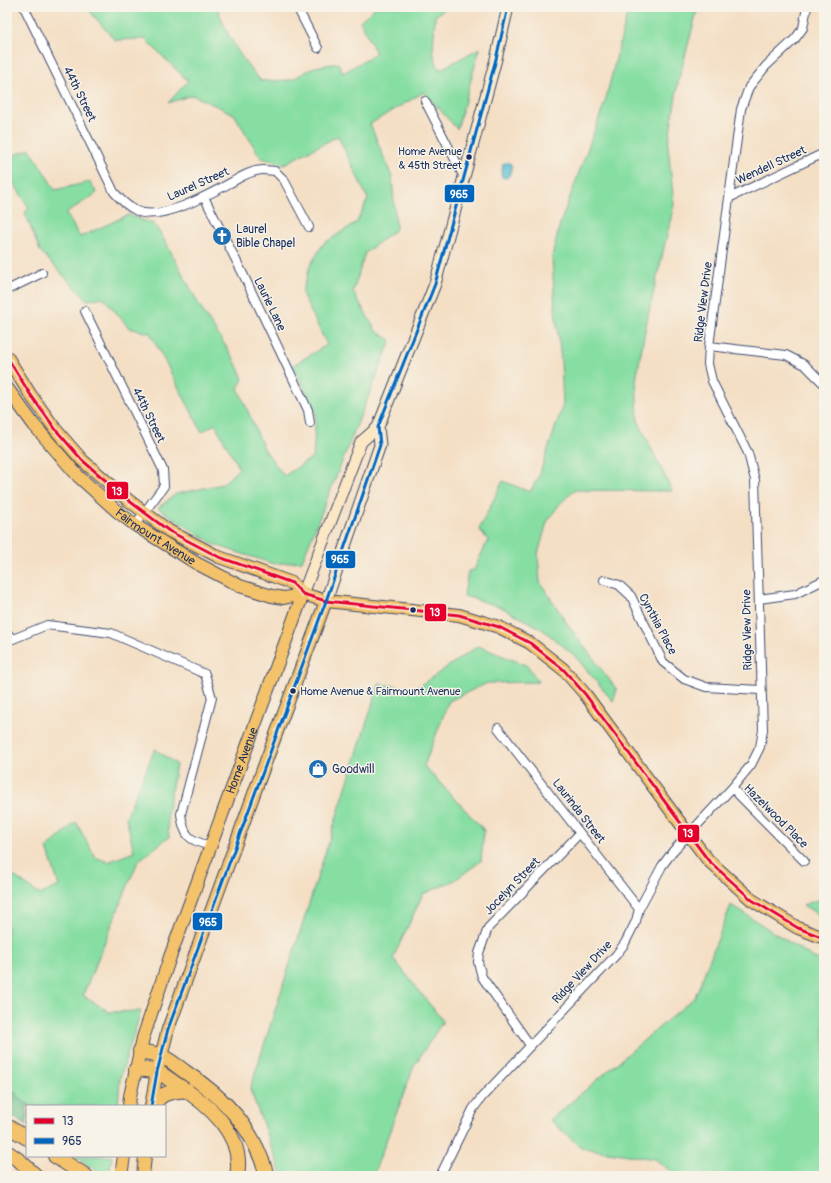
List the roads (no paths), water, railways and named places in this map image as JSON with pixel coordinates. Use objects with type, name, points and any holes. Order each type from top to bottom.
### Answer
[{"type":"highway","points":[[140,1051],[161,1056],[201,1082],[228,1105],[252,1139],[263,1162],[267,1176]]},
{"type":"highway","points":[[136,1069],[157,1072],[187,1090],[210,1108],[226,1126],[235,1148],[239,1166],[238,1176]]},
{"type":"highway","points":[[153,1105],[160,1096],[171,1092],[187,1090]]},
{"type":"highway","points":[[7,1126],[26,1137]]},
{"type":"highway","points":[[7,1152],[42,1176]]},
{"type":"highway","points":[[57,1157],[86,1176]]},
{"type":"highway","points":[[20,1161],[36,1176]]},
{"type":"main road","name":"Home Avenue","points":[[129,1105],[143,1038],[170,957],[303,594],[361,442],[378,426],[435,284],[508,7]]},
{"type":"main road","name":"Fairmount Avenue","points":[[7,357],[30,394],[56,430],[82,460],[144,513],[169,531],[220,557],[292,583],[303,594],[326,601],[459,615],[499,628],[530,643],[563,669],[585,694],[708,860],[752,900],[798,928],[824,938]]},
{"type":"main road","name":"Fairmount Avenue","points":[[7,388],[34,425],[78,476],[118,512],[135,525],[196,563],[240,586],[272,596],[284,598],[303,594]]},
{"type":"main road","name":"Home Avenue","points":[[152,1105],[157,1072],[168,1029],[263,768],[326,601],[380,445],[378,426]]},
{"type":"main road","points":[[121,1176],[124,1157]]},
{"type":"main road","points":[[143,1176],[145,1157]]},
{"type":"street","name":"44th Street","points":[[24,7],[114,192]]},
{"type":"street","points":[[297,7],[318,48]]},
{"type":"street","name":"Ridge View Drive","points":[[440,1176],[473,1109],[482,1097],[530,1045],[616,955],[625,943],[636,921],[639,909],[662,866],[673,850],[732,788],[751,765],[760,747],[763,730],[760,690],[759,599],[754,480],[748,453],[712,381],[708,364],[709,346],[741,109],[749,87],[766,66],[795,39],[803,28],[808,7]]},
{"type":"street","points":[[425,102],[464,178]]},
{"type":"street","name":"Wendell Street","points":[[729,198],[824,153]]},
{"type":"street","name":"Laurel Street","points":[[114,192],[120,200],[138,212],[150,214],[175,209],[204,197],[248,174],[262,170],[276,171],[284,180],[309,227]]},
{"type":"street","name":"Laurie Lane","points":[[204,197],[243,274],[308,410],[310,423]]},
{"type":"street","points":[[7,290],[42,273]]},
{"type":"street","name":"44th Street","points":[[85,311],[163,470],[164,486],[135,525]]},
{"type":"street","points":[[709,346],[786,355],[805,365],[824,384]]},
{"type":"street","name":"Cynthia Place","points":[[604,580],[619,585],[631,596],[663,662],[684,679],[706,687],[760,690]]},
{"type":"street","points":[[759,599],[795,594],[824,580]]},
{"type":"street","points":[[7,633],[13,639],[47,625],[111,633],[205,674],[212,698],[181,814],[183,828],[194,841],[210,846]]},
{"type":"street","name":"Laurinda Street","points":[[498,728],[639,909]]},
{"type":"street","name":"Hazelwood Place","points":[[732,788],[804,861]]},
{"type":"street","name":"Jocelyn Street","points":[[530,1045],[482,977],[478,962],[478,953],[488,928],[580,833]]},
{"type":"water","points":[[510,163],[512,167],[509,176],[506,178],[502,177],[501,175],[503,164]]},
{"type":"place","name":"Home Avenue & 45th Street","points":[[469,157]]},
{"type":"place","name":"Laurel Bible Chapel","points":[[222,236]]},
{"type":"place","name":"Home Avenue & Fairmount Avenue","points":[[293,691]]},
{"type":"place","name":"Goodwill","points":[[318,769]]}]
